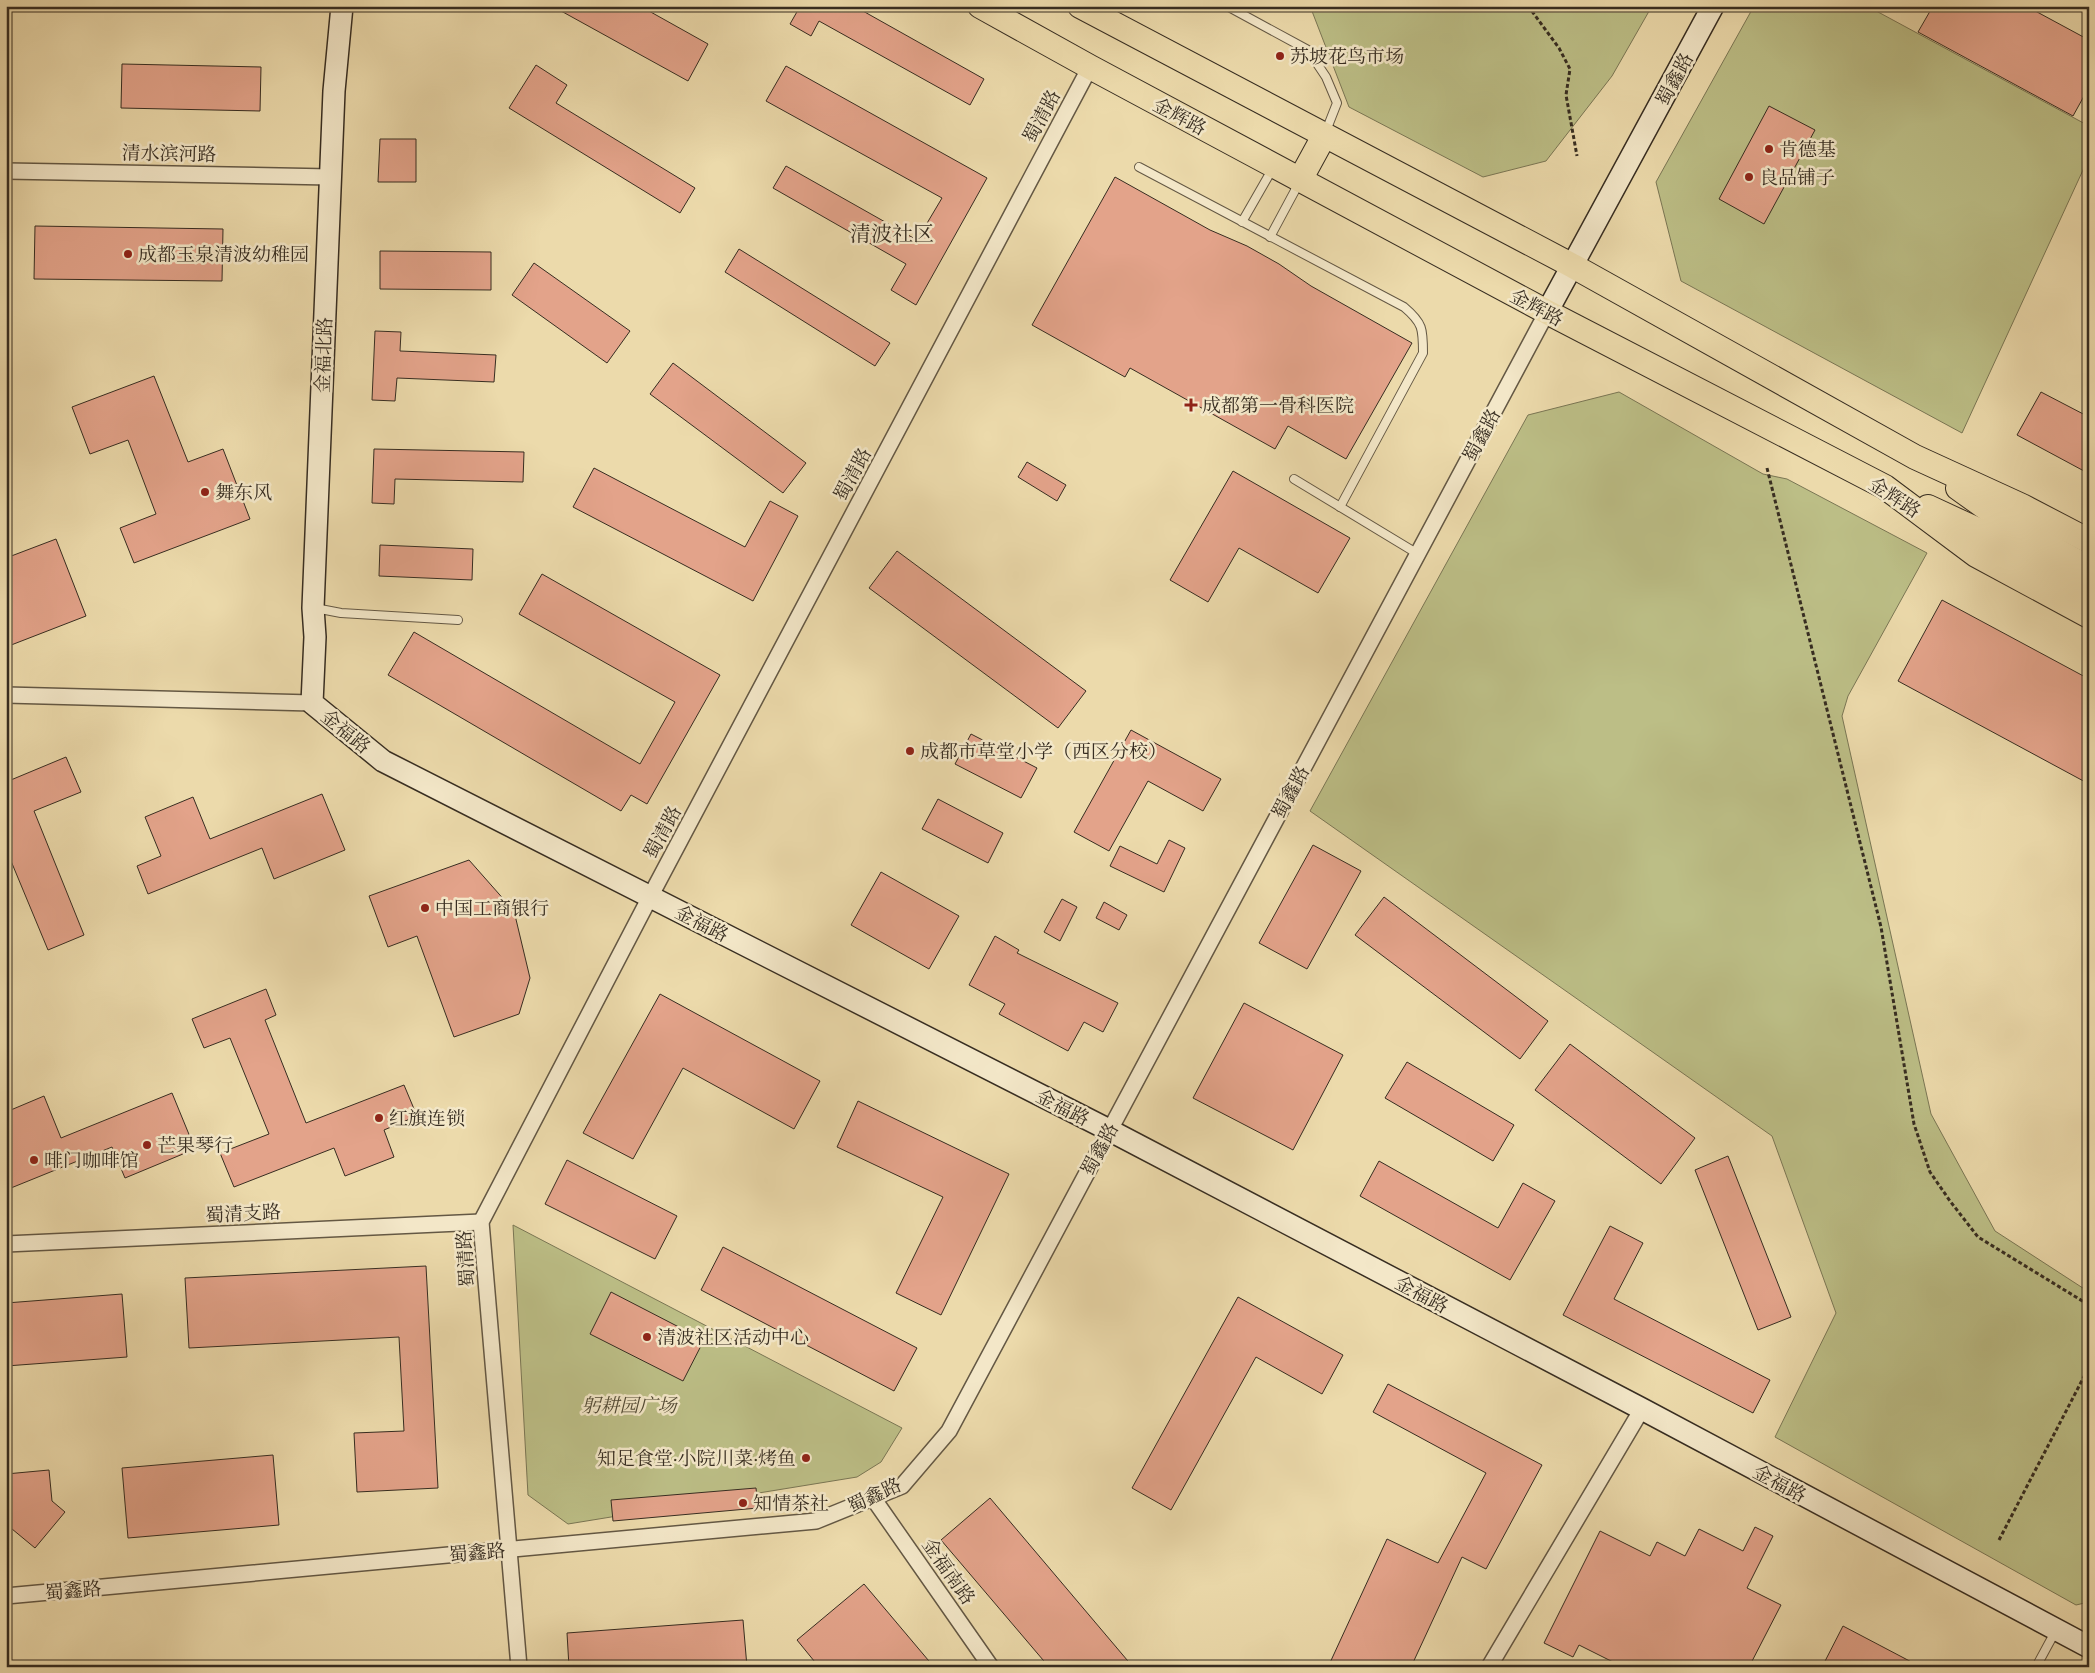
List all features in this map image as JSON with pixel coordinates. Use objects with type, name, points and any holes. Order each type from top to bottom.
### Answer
[{"type":"main road","name":"金辉路","points":[[980,6],[1547,312],[1885,487],[1976,555],[2089,616]]},
{"type":"main road","points":[[1080,6],[1572,266],[1916,457],[2022,506],[2089,541]]},
{"type":"main road","points":[[1300,180],[1324,136]]},
{"type":"main road","points":[[1916,457],[2010,526],[2089,568]]},
{"type":"main road","points":[[1885,487],[1982,532],[2089,590]]},
{"type":"street","name":"金福北路","points":[[312,703],[315,636],[313,608],[330,177],[334,91],[342,6]]},
{"type":"street","name":"蜀鑫路","points":[[6,1596],[816,1521],[902,1486],[949,1431],[1547,312],[1713,6]]},
{"type":"street","name":"蜀清路","points":[[519,1667],[481,1222],[650,897],[1090,67]]},
{"type":"street","name":"清水滨河路","points":[[6,171],[330,177]]},
{"type":"street","name":"金福路","points":[[6,695],[312,703],[383,761],[1109,1130],[1642,1409],[2089,1647]]},
{"type":"street","name":"蜀清支路","points":[[6,1244],[481,1222]]},
{"type":"street","points":[[1489,1667],[1642,1409]]},
{"type":"street","name":"金福南路","points":[[873,1498],[991,1667]]},
{"type":"lane","points":[[1227,6],[1308,50],[1326,77],[1337,103],[1324,136]]},
{"type":"lane","points":[[1242,222],[1274,166]]},
{"type":"lane","points":[[1139,167],[1404,307],[1418,318],[1422,329],[1423,353],[1419,364],[1340,507]]},
{"type":"lane","points":[[1270,237],[1300,180]]},
{"type":"lane","points":[[1294,479],[1418,554]]},
{"type":"lane","points":[[313,608],[341,613],[458,620]]},
{"type":"lane","points":[[2036,1667],[2056,1630]]},
{"type":"path","points":[[1528,6],[1559,48],[1570,69],[1566,82],[1566,95],[1577,156]]},
{"type":"path","points":[[1767,468],[1881,927],[1914,1124],[1930,1172],[1978,1237],[2089,1305]]},
{"type":"path","points":[[1999,1540],[2089,1367]]},
{"type":"green space","points":[[1310,6],[1652,6],[1612,76],[1546,161],[1483,177],[1349,107]]},
{"type":"green space","points":[[1754,6],[1867,6],[2089,126],[2089,157],[1962,433],[1681,281],[1656,182]]},
{"type":"green space","points":[[1619,392],[1763,474],[1787,479],[1927,553],[1848,696],[1842,716],[1931,1114],[1995,1231],[2089,1292],[2089,1602],[2076,1605],[1775,1437],[1836,1313],[1772,1136],[1310,811],[1528,415]]},
{"type":"green space","name":"躬耕园广场","points":[[513,1225],[902,1428],[881,1462],[857,1477],[568,1524],[528,1495]]},
{"type":"building","points":[[552,6],[640,6],[708,44],[688,81]]},
{"type":"building","points":[[792,6],[854,6],[984,79],[970,105],[819,21],[811,36],[790,24],[798,10]]},
{"type":"building","points":[[1933,6],[2026,6],[2089,40],[2089,87],[2073,116],[1918,32]]},
{"type":"building","points":[[122,64],[261,67],[260,111],[121,108]]},
{"type":"building","points":[[536,65],[567,85],[556,103],[695,188],[680,213],[509,108]]},
{"type":"building","points":[[786,66],[987,178],[916,305],[891,290],[906,264],[773,188],[786,166],[917,240],[942,198],[766,101]]},
{"type":"building","points":[[1769,106],[1815,130],[1764,224],[1719,199]]},
{"type":"building","points":[[380,139],[416,139],[416,182],[378,182]]},
{"type":"building","points":[[1115,177],[1210,230],[1247,246],[1279,264],[1311,286],[1412,343],[1346,459],[1288,426],[1275,449],[1130,368],[1125,377],[1032,325]]},
{"type":"building","name":"成都玉泉清波幼稚园","points":[[35,226],[223,229],[222,281],[34,279]]},
{"type":"building","points":[[739,249],[890,343],[875,366],[725,272]]},
{"type":"building","points":[[380,251],[491,252],[491,290],[380,289]]},
{"type":"building","points":[[534,263],[630,331],[607,363],[512,295]]},
{"type":"building","points":[[375,331],[401,332],[400,351],[496,355],[494,382],[397,378],[395,401],[372,400]]},
{"type":"building","points":[[673,363],[806,463],[783,493],[650,394]]},
{"type":"building","points":[[154,376],[188,462],[223,449],[250,519],[134,563],[120,528],[156,514],[128,440],[90,454],[72,407]]},
{"type":"building","points":[[2041,392],[2089,417],[2089,463],[2084,471],[2017,435]]},
{"type":"building","points":[[374,449],[524,452],[523,482],[395,479],[394,504],[372,503]]},
{"type":"building","points":[[1027,462],[1066,485],[1057,501],[1018,477]]},
{"type":"building","points":[[594,468],[745,547],[770,501],[798,516],[753,601],[573,507]]},
{"type":"building","points":[[1233,471],[1350,538],[1318,593],[1239,548],[1208,602],[1170,580]]},
{"type":"building","points":[[56,539],[86,616],[6,647],[6,558]]},
{"type":"building","points":[[380,545],[473,549],[472,580],[379,576]]},
{"type":"building","points":[[897,551],[1086,691],[1058,728],[869,588]]},
{"type":"building","points":[[542,574],[720,675],[647,804],[631,795],[621,811],[388,675],[414,632],[640,764],[675,702],[519,614]]},
{"type":"building","points":[[1942,600],[2089,679],[2089,784],[1898,681]]},
{"type":"building","points":[[1131,730],[1221,779],[1203,811],[1148,781],[1109,851],[1074,832]]},
{"type":"building","points":[[971,734],[1037,768],[1021,798],[955,764]]},
{"type":"building","points":[[66,757],[81,792],[34,811],[84,935],[48,950],[6,849],[6,782]]},
{"type":"building","points":[[322,794],[345,850],[274,879],[262,848],[148,894],[137,866],[161,856],[145,817],[193,797],[210,839]]},
{"type":"building","points":[[938,799],[1003,833],[988,863],[922,829]]},
{"type":"building","points":[[1169,840],[1185,848],[1164,892],[1110,866],[1120,846],[1157,864]]},
{"type":"building","points":[[1313,845],[1361,871],[1307,969],[1259,943]]},
{"type":"building","points":[[469,860],[514,911],[530,978],[519,1014],[454,1037],[417,936],[388,947],[369,896]]},
{"type":"building","points":[[881,872],[959,916],[929,969],[851,925]]},
{"type":"building","points":[[1384,897],[1548,1021],[1520,1059],[1355,935]]},
{"type":"building","points":[[1062,899],[1077,907],[1060,941],[1044,932]]},
{"type":"building","points":[[1104,902],[1127,915],[1119,930],[1096,918]]},
{"type":"building","points":[[995,936],[1019,950],[1017,953],[1118,1003],[1103,1032],[1084,1022],[1068,1051],[999,1014],[1005,1004],[969,985]]},
{"type":"building","points":[[266,989],[276,1015],[265,1020],[306,1123],[404,1085],[417,1116],[384,1130],[394,1157],[345,1176],[334,1148],[234,1187],[220,1153],[269,1134],[230,1038],[204,1048],[192,1019]]},
{"type":"building","points":[[660,994],[820,1081],[794,1129],[683,1068],[633,1159],[583,1133]]},
{"type":"building","points":[[1244,1003],[1343,1055],[1293,1150],[1193,1098]]},
{"type":"building","points":[[1570,1044],[1695,1138],[1661,1184],[1535,1090]]},
{"type":"building","points":[[1407,1062],[1514,1125],[1493,1161],[1385,1098]]},
{"type":"building","points":[[172,1093],[195,1149],[125,1178],[112,1147],[6,1190],[6,1158],[11,1155],[6,1143],[6,1112],[44,1096],[61,1138]]},
{"type":"building","points":[[858,1101],[1009,1174],[941,1315],[896,1293],[943,1197],[837,1147]]},
{"type":"building","points":[[1728,1156],[1791,1317],[1758,1330],[1695,1170]]},
{"type":"building","points":[[567,1160],[677,1216],[655,1259],[545,1204]]},
{"type":"building","points":[[1379,1161],[1498,1228],[1523,1183],[1555,1201],[1510,1280],[1360,1196]]},
{"type":"building","points":[[1610,1226],[1643,1243],[1614,1299],[1770,1380],[1753,1413],[1563,1315]]},
{"type":"building","points":[[723,1247],[917,1348],[894,1391],[701,1290]]},
{"type":"building","points":[[426,1266],[438,1488],[357,1492],[354,1433],[404,1431],[399,1337],[189,1348],[185,1278]]},
{"type":"building","name":"清波社区活动中心","points":[[611,1292],[704,1340],[683,1381],[590,1334]]},
{"type":"building","points":[[122,1294],[127,1357],[6,1366],[6,1303]]},
{"type":"building","points":[[1238,1297],[1343,1355],[1322,1394],[1256,1357],[1171,1510],[1132,1488]]},
{"type":"building","points":[[1388,1384],[1542,1465],[1486,1569],[1462,1557],[1411,1667],[1328,1667],[1387,1539],[1438,1563],[1486,1473],[1373,1412]]},
{"type":"building","points":[[273,1455],[279,1525],[128,1538],[122,1468]]},
{"type":"building","points":[[49,1470],[52,1501],[65,1512],[35,1548],[6,1524],[6,1474]]},
{"type":"building","points":[[756,1488],[758,1508],[613,1521],[611,1500]]},
{"type":"building","points":[[990,1498],[1133,1667],[1049,1667],[941,1540]]},
{"type":"building","points":[[1755,1527],[1773,1536],[1747,1588],[1781,1605],[1749,1667],[1623,1667],[1579,1645],[1573,1657],[1544,1643],[1600,1531],[1650,1556],[1657,1542],[1685,1556],[1699,1529],[1743,1551]]},
{"type":"building","points":[[864,1584],[934,1667],[819,1667],[797,1640]]},
{"type":"building","points":[[743,1620],[747,1667],[569,1667],[567,1633]]},
{"type":"building","points":[[1843,1626],[1921,1667],[1822,1667]]},
{"type":"place","name":"苏坡花鸟市场","points":[[1280,56]]},
{"type":"place","name":"肯德基","points":[[1769,149]]},
{"type":"place","name":"良品铺子","points":[[1749,177]]},
{"type":"place","name":"成都玉泉清波幼稚园","points":[[128,254]]},
{"type":"place","name":"成都第一骨科医院","points":[[1191,405]]},
{"type":"place","name":"舞东风","points":[[205,492]]},
{"type":"place","name":"成都市草堂小学（西区分校）","points":[[910,751]]},
{"type":"place","name":"中国工商银行","points":[[425,908]]},
{"type":"place","name":"红旗连锁","points":[[379,1118]]},
{"type":"place","name":"芒果琴行","points":[[147,1145]]},
{"type":"place","name":"啡门咖啡馆","points":[[34,1160]]},
{"type":"place","name":"清波社区活动中心","points":[[647,1337]]},
{"type":"place","name":"知足食堂·小院川菜·烤鱼","points":[[806,1458]]},
{"type":"place","name":"知情茶社","points":[[743,1503]]},
{"type":"district","name":"清波社区","points":[[892,234]]}]
